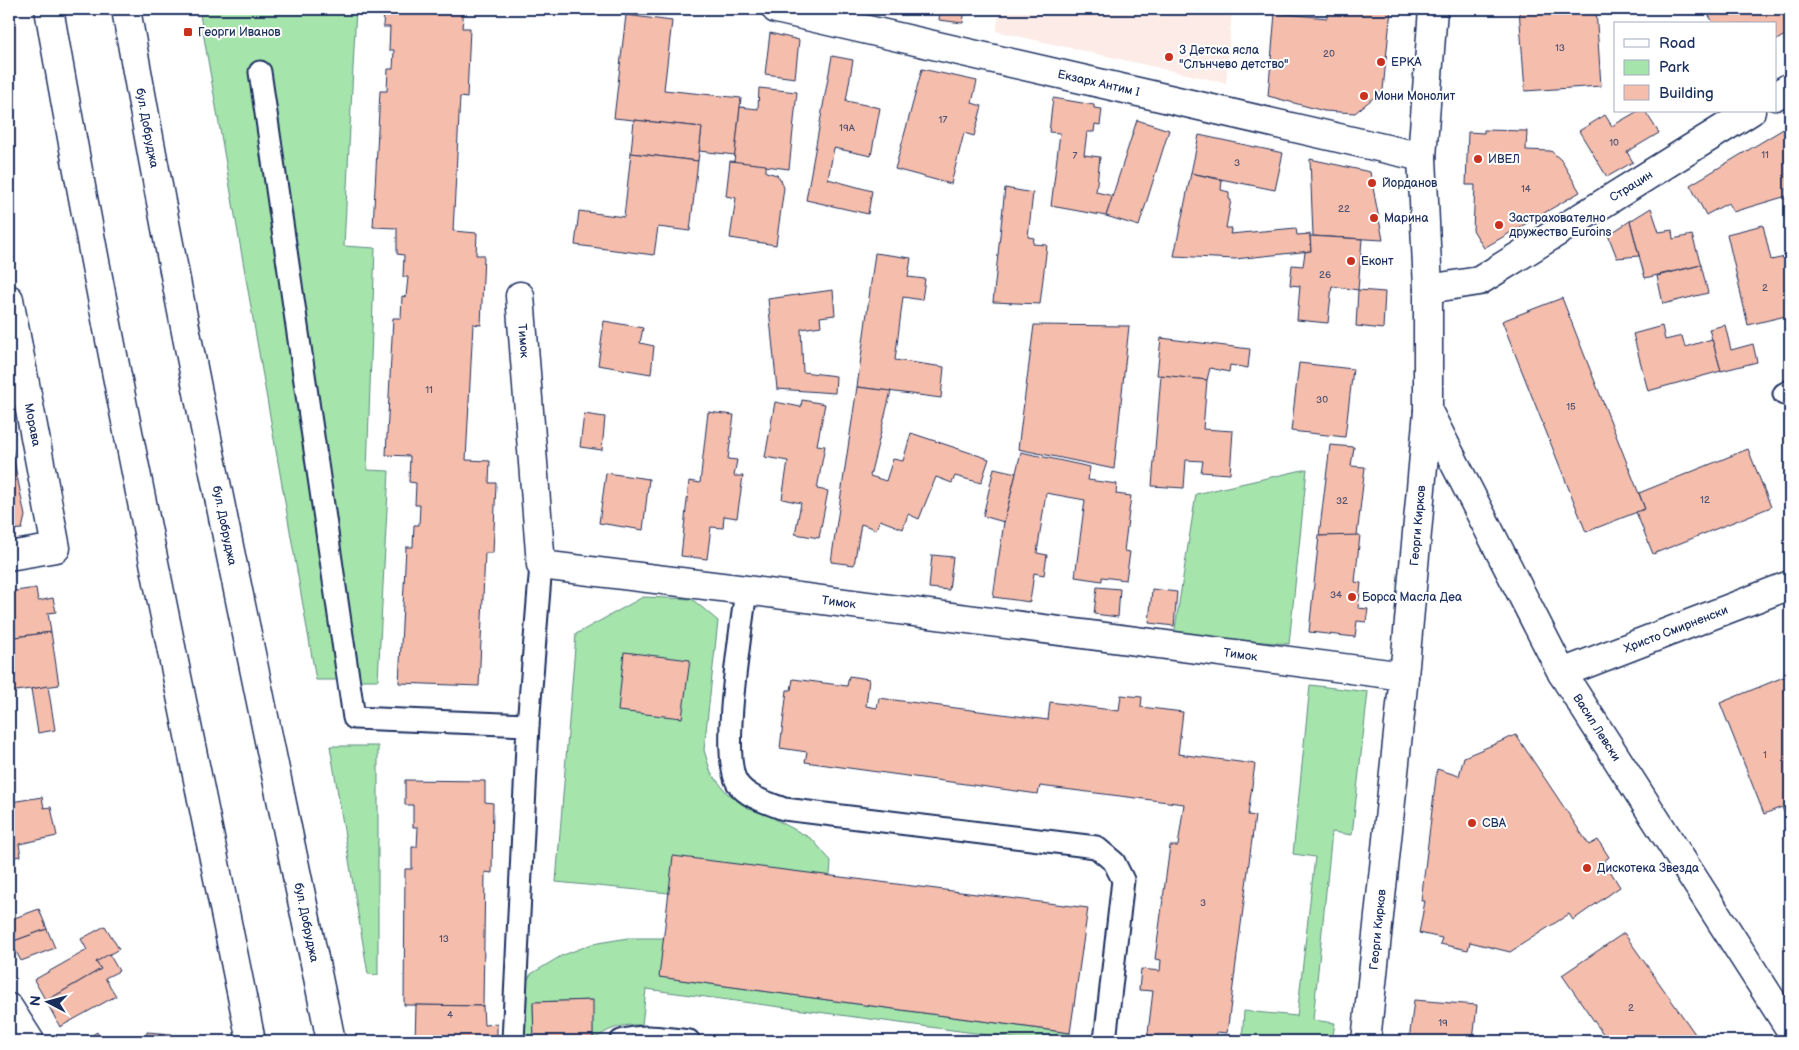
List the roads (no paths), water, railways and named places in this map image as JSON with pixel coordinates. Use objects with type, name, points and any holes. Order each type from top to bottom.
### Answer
[{"type":"street","points":[[49,9],[112,354],[251,1041]]},
{"type":"street","name":"бул. Добруджа","points":[[126,9],[148,135],[185,323],[331,1041]]},
{"type":"street","name":"Екзарх Антим I","points":[[776,9],[1422,157]]},
{"type":"street","name":"Георги Кирков","points":[[1366,1041],[1404,676],[1428,411],[1428,289],[1422,157],[1433,9]]},
{"type":"street","points":[[1776,95],[1790,87]]},
{"type":"street","name":"Страцин","points":[[1428,289],[1479,280],[1749,112]]},
{"type":"street","name":"Тимок","points":[[520,296],[541,565],[1404,676]]},
{"type":"street","name":"Морава","points":[[9,299],[56,548],[9,556]]},
{"type":"street","name":"Васил Левски","points":[[1428,411],[1562,673],[1790,1029]]},
{"type":"street","name":"Христо Смирненски","points":[[1562,673],[1790,585]]},
{"type":"street","points":[[9,1008],[30,1041]]},
{"type":"lane","points":[[260,72],[354,718],[528,725]]},
{"type":"lane","points":[[513,1041],[528,725],[541,565]]},
{"type":"lane","points":[[746,590],[730,731],[730,759],[737,784],[753,797],[784,809],[1096,848],[1114,862],[1123,880],[1105,1041]]},
{"type":"lane","points":[[621,1041],[646,1037],[689,1041]]},
{"type":"place","name":"Георги Иванов","points":[[188,32]]},
{"type":"place","name":"3 Детска ясла \"Слънчево детство\"","points":[[1169,57]]},
{"type":"place","name":"ЕРКА","points":[[1381,62]]},
{"type":"place","name":"Мони Монолит","points":[[1364,96]]},
{"type":"place","name":"ИВЕЛ","points":[[1478,159]]},
{"type":"place","name":"Йорданов","points":[[1372,183]]},
{"type":"place","name":"Марина","points":[[1374,218]]},
{"type":"place","name":"Застрахователно дружество Euroins","points":[[1499,225]]},
{"type":"place","name":"Еконт","points":[[1351,261]]},
{"type":"place","name":"Борса Масла Деа","points":[[1352,597]]},
{"type":"place","name":"CBA","points":[[1472,823]]},
{"type":"place","name":"Дискотека Звезда","points":[[1587,868]]}]
